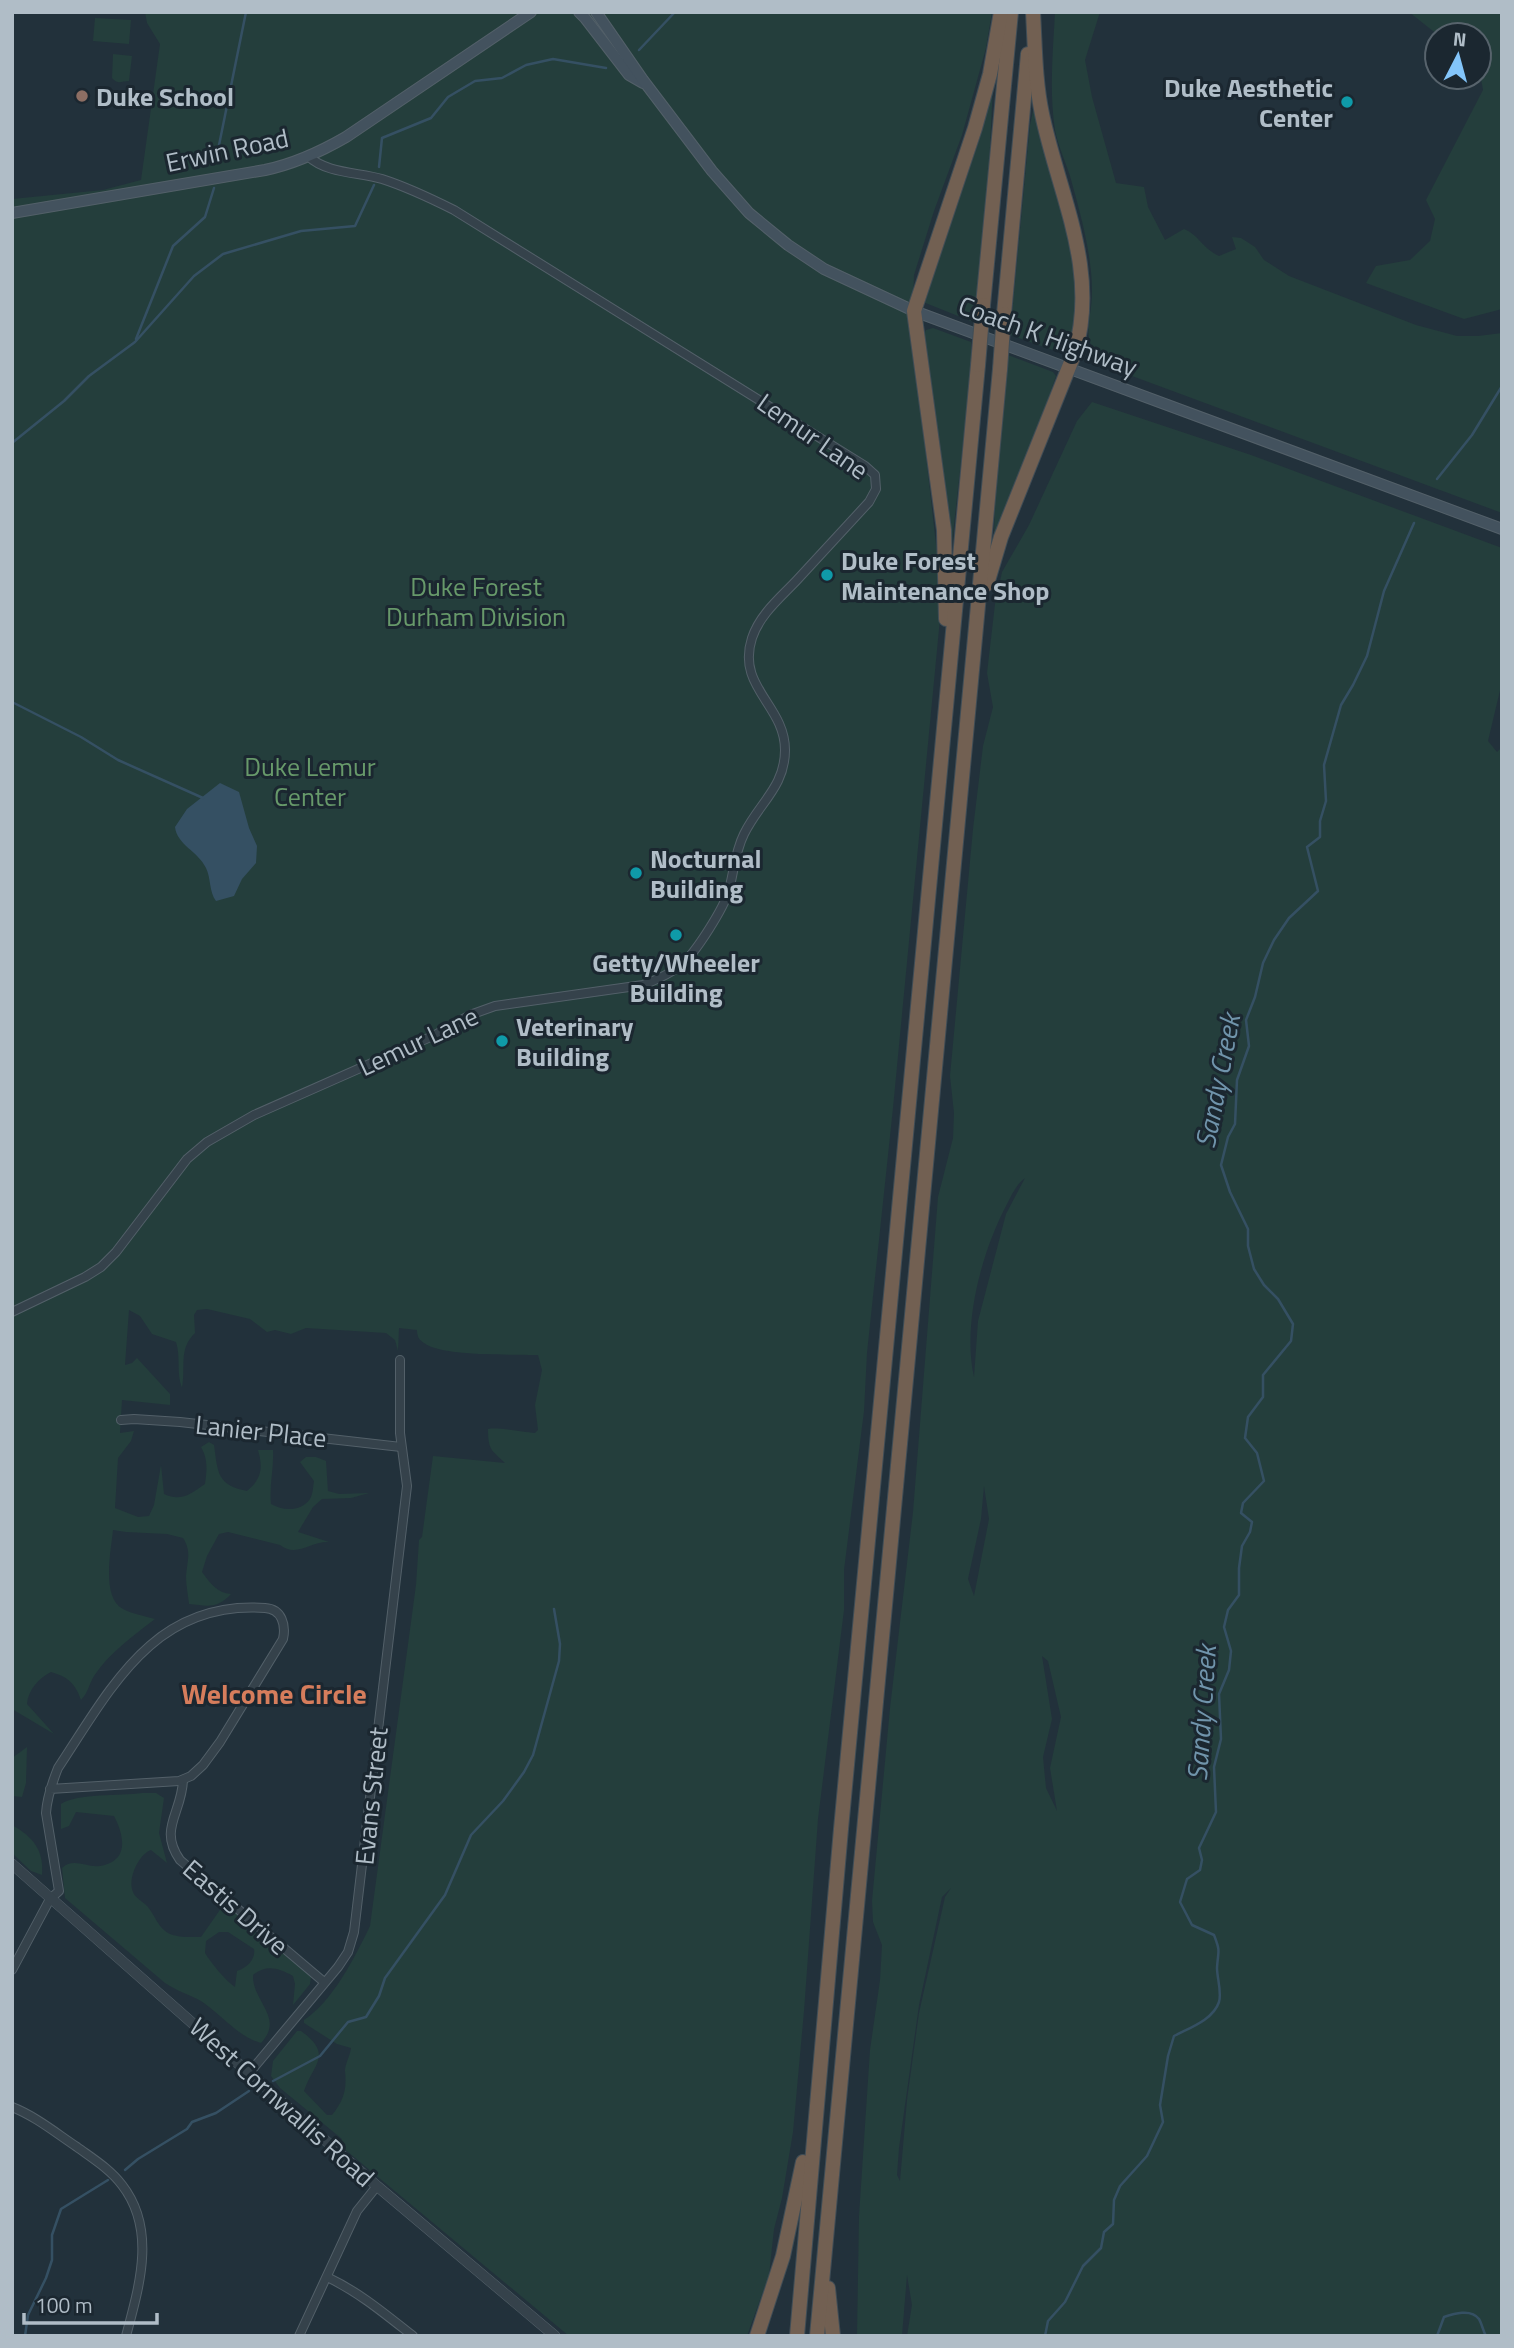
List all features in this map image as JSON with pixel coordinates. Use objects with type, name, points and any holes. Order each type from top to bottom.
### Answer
[{"type":"highway","points":[[952,645],[946,618],[944,530],[914,310],[975,128],[990,74],[1001,12]]},
{"type":"highway","points":[[797,2336],[1011,12]]},
{"type":"highway","points":[[817,2336],[1033,12]]},
{"type":"highway","points":[[970,692],[986,585],[994,555],[1069,368],[1082,321],[1082,269],[1042,114],[1033,12]]},
{"type":"highway","points":[[757,2336],[783,2256],[796,2202],[823,2036]]},
{"type":"highway","points":[[824,2260],[833,2336]]},
{"type":"main road","name":"Erwin Road","points":[[12,213],[265,170],[308,156],[331,146],[368,123],[525,14],[538,12]]},
{"type":"main road","points":[[579,12],[629,75],[646,84]]},
{"type":"main road","name":"Coach K Highway","points":[[589,12],[633,72],[646,84]]},
{"type":"main road","name":"Coach K Highway","points":[[596,12],[646,84],[725,187],[766,228],[824,269],[914,310],[1502,529]]},
{"type":"street","name":"Lemur Lane","points":[[12,1312],[101,1267],[116,1252],[187,1159],[207,1142],[254,1115],[435,1035],[482,1010],[643,985],[668,974],[684,963],[723,904],[729,891],[736,854],[745,833],[779,781],[784,765],[782,733],[750,674],[748,653],[752,636],[768,609],[869,502],[876,489],[876,475],[865,466],[454,210],[397,184],[327,167],[314,162],[308,156]]},
{"type":"street","name":"Evans Street","points":[[250,2072],[348,1952],[356,1923],[407,1486],[401,1447],[400,1360]]},
{"type":"street","name":"Lanier Place","points":[[121,1420],[180,1422],[401,1447]]},
{"type":"street","points":[[12,1969],[50,1899],[59,1891],[46,1814],[50,1789],[58,1768],[121,1677],[150,1644],[177,1625],[198,1615],[242,1608],[271,1608],[279,1614],[284,1622],[283,1639],[203,1765],[183,1780],[50,1789]]},
{"type":"street","name":"Eastis Drive","points":[[183,1780],[183,1793],[170,1830],[171,1847],[175,1853],[324,1982]]},
{"type":"street","name":"West Cornwallis Road","points":[[12,1864],[377,2186],[555,2336]]},
{"type":"street","points":[[12,2107],[37,2120],[104,2166],[129,2195],[141,2225],[143,2240],[137,2295],[126,2336]]},
{"type":"street","points":[[299,2336],[356,2211],[377,2186]]},
{"type":"street","points":[[327,2277],[369,2301],[413,2336]]},
{"type":"green space","name":"Duke Forest Durham Division","points":[[145,12],[992,12],[986,48],[962,135],[914,275],[912,331],[942,598],[867,1353],[864,1411],[844,1570],[844,1610],[818,1819],[793,2132],[774,2229],[769,2275],[747,2336],[569,2336],[342,2147],[342,2139],[280,2088],[271,2076],[273,2061],[297,2031],[301,2031],[311,2039],[319,2053],[304,2091],[327,2115],[332,2115],[342,2099],[345,2068],[351,2048],[337,2044],[304,2023],[304,2020],[315,2012],[334,1990],[370,1926],[416,1585],[419,1540],[422,1537],[433,1456],[505,1463],[492,1449],[488,1429],[535,1433],[538,1430],[535,1405],[542,1370],[538,1355],[446,1351],[422,1342],[417,1330],[399,1328],[398,1351],[395,1340],[386,1333],[306,1328],[291,1334],[275,1330],[267,1332],[250,1319],[207,1309],[197,1310],[194,1315],[195,1333],[184,1352],[182,1388],[176,1342],[152,1334],[140,1316],[129,1310],[125,1365],[137,1358],[170,1394],[170,1405],[122,1400],[120,1433],[134,1431],[131,1441],[118,1458],[115,1508],[138,1517],[149,1516],[154,1505],[161,1465],[164,1494],[181,1497],[200,1488],[205,1484],[206,1469],[201,1447],[209,1442],[214,1445],[218,1470],[224,1481],[247,1491],[256,1482],[260,1472],[258,1450],[273,1450],[271,1504],[281,1508],[297,1508],[311,1497],[314,1481],[300,1462],[306,1457],[326,1461],[328,1491],[339,1494],[369,1493],[351,1498],[322,1499],[313,1507],[298,1532],[329,1542],[292,1550],[228,1532],[219,1534],[202,1572],[218,1590],[231,1594],[212,1605],[189,1604],[186,1576],[188,1552],[183,1538],[167,1534],[113,1530],[109,1561],[112,1595],[123,1609],[155,1619],[107,1659],[81,1700],[70,1682],[51,1672],[35,1685],[27,1704],[54,1734],[12,1709],[12,199],[103,190],[141,180],[160,44],[147,23]]},
{"type":"green space","points":[[1055,12],[1100,12],[1085,60],[1092,97],[1116,183],[1144,187],[1148,207],[1165,240],[1184,229],[1219,256],[1236,249],[1232,237],[1241,238],[1255,247],[1264,260],[1289,276],[1416,325],[1457,336],[1502,333],[1502,513],[1105,366],[1089,338],[1092,291],[1088,248],[1074,190],[1055,130],[1052,86]]},
{"type":"green space","points":[[1409,12],[1502,12],[1502,309],[1464,319],[1366,283],[1376,266],[1410,260],[1430,241],[1435,219],[1426,200],[1482,91],[1493,91],[1493,21],[1423,21],[1423,23]]},
{"type":"green space","points":[[95,18],[131,20],[129,44],[93,41]]},
{"type":"green space","points":[[113,54],[132,56],[129,81],[118,82],[112,78]]},
{"type":"green space","points":[[993,86],[988,187],[973,322],[923,302]]},
{"type":"green space","points":[[1033,111],[1038,112],[1076,252],[1080,301],[1070,348],[1061,353],[1010,335]]},
{"type":"green space","points":[[933,328],[971,342],[971,371],[951,552],[945,486],[923,336],[926,330]]},
{"type":"green space","points":[[1008,355],[1053,372],[1056,376],[1027,460],[994,539],[995,487]]},
{"type":"green space","points":[[1092,402],[1251,455],[1502,548],[1502,682],[1488,741],[1497,752],[1502,747],[1502,2336],[907,2336],[912,2305],[907,2275],[902,2336],[857,2336],[859,2216],[870,2050],[882,1945],[873,1922],[872,1901],[890,1708],[913,1512],[938,1197],[953,1138],[954,1113],[950,1076],[973,829],[983,746],[993,707],[987,673],[995,604],[1002,572],[1029,525],[1077,421]],"holes":[[[1025,1178],[1006,1214],[978,1321],[974,1377],[971,1334],[982,1265],[998,1223],[1017,1187]],[[984,1486],[989,1519],[974,1596],[968,1579],[981,1519]],[[1042,1656],[1048,1661],[1061,1717],[1050,1768],[1057,1811],[1046,1788],[1043,1757],[1052,1719]],[[951,1888],[945,1897],[919,2013],[907,2100],[900,2181],[897,2175],[899,2148],[919,2005],[942,1897]]]},
{"type":"green space","points":[[27,1747],[26,1783],[22,1797],[12,1796],[12,1758]]},
{"type":"green space","points":[[156,1793],[164,1798],[159,1833],[167,1863],[151,1850],[147,1852],[138,1862],[132,1887],[134,1894],[148,1907],[162,1928],[176,1936],[201,1937],[222,1907],[229,1909],[240,1915],[259,1936],[311,1977],[310,1984],[293,2005],[293,1976],[273,1968],[263,1969],[253,1975],[254,1985],[266,2009],[270,2025],[268,2034],[261,2043],[237,2031],[201,2001],[165,1983],[65,1898],[62,1868],[71,1863],[100,1866],[110,1863],[120,1853],[122,1839],[114,1816],[76,1812],[69,1826],[61,1829],[61,1804],[88,1796]],"holes":[[[219,1932],[228,1932],[254,1949],[250,1963],[237,1971],[235,1987],[218,1971],[205,1953],[206,1941]]]},
{"type":"green space","points":[[12,1825],[36,1845],[41,1858],[42,1875],[31,1871],[12,1853]]},
{"type":"water","points":[[220,783],[239,792],[257,846],[256,863],[242,879],[234,896],[216,901],[206,868],[180,839],[175,827],[187,809]]},
{"type":"waterway","points":[[217,155],[246,12]]},
{"type":"waterway","points":[[639,50],[675,12]]},
{"type":"waterway","points":[[379,167],[382,138],[431,118],[448,97],[475,81],[502,78],[526,65],[553,59],[606,68]]},
{"type":"waterway","points":[[12,443],[64,401],[89,376],[135,342],[194,276],[223,254],[301,231],[355,226],[374,185]]},
{"type":"waterway","points":[[136,339],[173,246],[205,217],[214,188]]},
{"type":"waterway","name":"Sandy Creek","points":[[1437,479],[1472,435],[1502,386]]},
{"type":"waterway","name":"Sandy Creek","points":[[1045,2336],[1048,2321],[1065,2302],[1083,2266],[1101,2248],[1104,2232],[1113,2224],[1114,2200],[1120,2186],[1147,2156],[1163,2122],[1160,2105],[1174,2036],[1206,2019],[1219,2002],[1218,1949],[1214,1935],[1192,1925],[1180,1902],[1187,1879],[1200,1870],[1202,1860],[1199,1848],[1216,1812],[1214,1767],[1221,1739],[1219,1694],[1229,1670],[1231,1651],[1224,1627],[1228,1610],[1239,1595],[1242,1546],[1252,1522],[1241,1513],[1243,1503],[1264,1481],[1257,1453],[1245,1438],[1248,1417],[1263,1397],[1263,1375],[1291,1341],[1293,1324],[1278,1299],[1264,1285],[1254,1269],[1248,1246],[1248,1229],[1230,1192],[1221,1165],[1228,1137],[1235,1124],[1237,1080],[1249,1046],[1246,1020],[1263,963],[1289,918],[1318,891],[1307,847],[1320,837],[1320,821],[1326,801],[1324,765],[1341,705],[1367,656],[1384,591],[1414,523]]},
{"type":"waterway","points":[[12,702],[81,737],[118,760],[203,798]]},
{"type":"waterway","points":[[273,2081],[320,2056],[348,2022],[366,2017],[379,1996],[385,1978],[445,1895],[471,1835],[503,1801],[524,1772],[533,1755],[559,1661],[560,1644],[554,1609]]},
{"type":"waterway","points":[[125,2170],[187,2129],[192,2122],[216,2113],[249,2091]]},
{"type":"waterway","points":[[25,2336],[28,2315],[52,2260],[52,2235],[61,2209],[108,2180]]},
{"type":"waterway","points":[[1437,2336],[1444,2317],[1457,2313],[1476,2316],[1486,2336]]},
{"type":"place","name":"Duke School","points":[[82,96]]},
{"type":"place","name":"Duke Aesthetic Center","points":[[1347,102]]},
{"type":"place","name":"Duke Forest Maintenance Shop","points":[[827,575]]},
{"type":"place","name":"Nocturnal Building","points":[[636,873]]},
{"type":"place","name":"Getty/Wheeler Building","points":[[676,935]]},
{"type":"place","name":"Veterinary Building","points":[[502,1041]]},
{"type":"district","name":"Welcome Circle","points":[[274,1693]]},
{"type":"park label","name":"Duke Lemur Center","points":[[310,781]]}]
